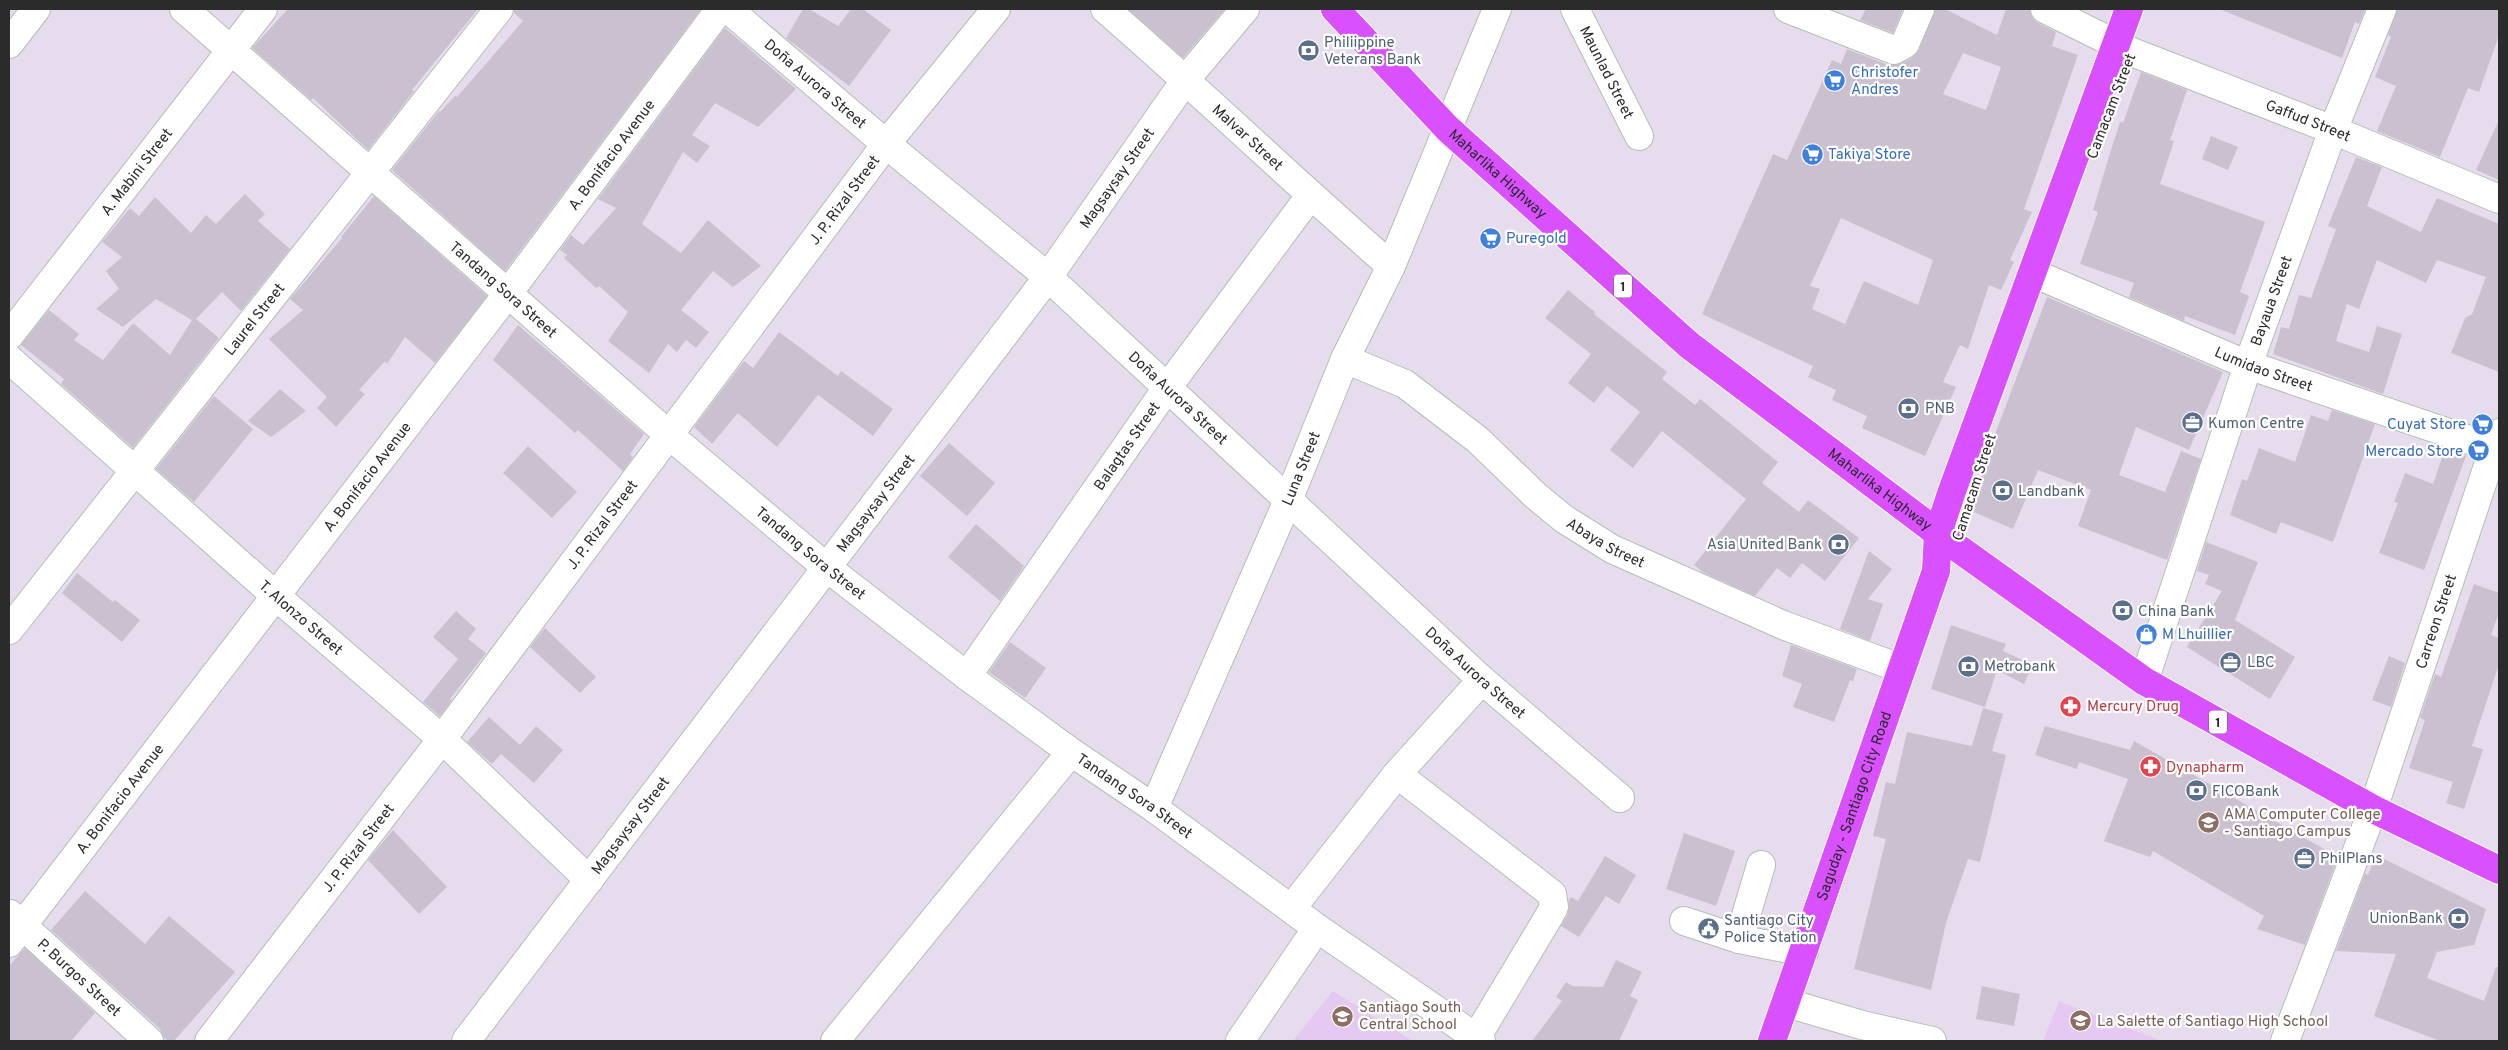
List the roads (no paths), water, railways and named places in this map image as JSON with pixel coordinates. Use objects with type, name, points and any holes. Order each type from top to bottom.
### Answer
[{"type":"main road","name":"Maharlika Highway","points":[[1335,9],[1448,128],[1689,345],[1946,540],[2144,681],[2373,808],[2499,870]]},
{"type":"main road","name":"Camacam Street","points":[[2124,49],[2129,9]]},
{"type":"main road","name":"Camacam Street","points":[[1936,571],[2039,276],[2124,49],[2148,9]]},
{"type":"main road","name":"Saguday - Santiago City Road","points":[[1772,1041],[1787,1003],[1936,571]]},
{"type":"street","points":[[9,44],[36,9]]},
{"type":"street","name":"Tandang Sora Street","points":[[184,9],[370,173],[509,292],[669,435],[826,567],[967,676],[1071,752],[1154,808],[1317,928],[1478,1040]]},
{"type":"street","name":"A. Mabini Street","points":[[9,336],[263,9]]},
{"type":"street","name":"Laurel Street","points":[[9,630],[134,469],[499,9]]},
{"type":"street","name":"A. Bonifacio Avenue","points":[[13,927],[277,597],[509,292],[720,9]]},
{"type":"street","name":"Doña Aurora Street","points":[[728,9],[886,144],[1048,277],[1166,388],[1289,498],[1482,680],[1620,798]]},
{"type":"street","name":"J. P. Rizal Street","points":[[209,1041],[442,739],[886,144],[996,9]]},
{"type":"street","name":"Malvar Street","points":[[1105,9],[1186,79],[1310,196],[1391,266]]},
{"type":"street","name":"Magsaysay Street","points":[[466,1041],[1048,277],[1186,79],[1245,9]]},
{"type":"street","name":"Luna Street","points":[[1154,808],[1289,498],[1345,359],[1391,266],[1496,9]]},
{"type":"street","name":"Maunlad Street","points":[[1575,9],[1638,136]]},
{"type":"street","points":[[1788,9],[1894,50],[1905,44],[1920,9]]},
{"type":"street","name":"Gaffud Street","points":[[2044,9],[2124,49],[2333,130],[2499,199]]},
{"type":"street","name":"Bayaua Street","points":[[2144,681],[2248,365],[2333,130],[2382,9]]},
{"type":"street","name":"Balagtas Street","points":[[967,676],[1166,388],[1310,196]]},
{"type":"street","name":"Lumidao Street","points":[[2039,276],[2248,365],[2498,444]]},
{"type":"street","name":"T. Alonzo Street","points":[[9,359],[277,597],[442,739],[588,880]]},
{"type":"street","name":"Abaya Street","points":[[1345,359],[1405,384],[1478,440],[1536,496],[1564,519],[1612,549],[1783,625],[1902,669]]},
{"type":"street","name":"Carreon Street","points":[[2285,1041],[2373,808],[2498,444]]},
{"type":"street","points":[[1291,909],[1397,774],[1482,680]]},
{"type":"street","points":[[835,1041],[1071,752]]},
{"type":"street","points":[[1397,774],[1552,894],[1554,907],[1478,1040]]},
{"type":"street","points":[[1739,939],[1761,866]]},
{"type":"street","points":[[1684,920],[1739,939],[1804,952]]},
{"type":"street","name":"P. Burgos Street","points":[[13,927],[149,1041]]},
{"type":"street","points":[[1240,1041],[1317,928]]},
{"type":"street","points":[[1787,1003],[1862,1026],[1932,1041]]},
{"type":"place","name":"Philiippine Veterans Bank","points":[[1308,51]]},
{"type":"place","name":"Christofer Andres","points":[[1835,81]]},
{"type":"place","name":"Takiya Store","points":[[1812,154]]},
{"type":"place","name":"Puregold","points":[[1490,238]]},
{"type":"place","name":"PNB","points":[[1909,408]]},
{"type":"place","name":"Kumon Centre","points":[[2192,423]]},
{"type":"place","name":"Cuyat Store","points":[[2482,424]]},
{"type":"place","name":"Mercado Store","points":[[2479,451]]},
{"type":"place","name":"Landbank","points":[[2002,491]]},
{"type":"place","name":"Asia United Bank","points":[[1838,544]]},
{"type":"place","name":"China Bank","points":[[2122,611]]},
{"type":"place","name":"M Lhuillier","points":[[2146,634]]},
{"type":"place","name":"LBC","points":[[2231,662]]},
{"type":"place","name":"Metrobank","points":[[1968,666]]},
{"type":"place","name":"Mercury Drug","points":[[2071,706]]},
{"type":"place","name":"Dynapharm","points":[[2150,767]]},
{"type":"place","name":"FICOBank","points":[[2196,791]]},
{"type":"place","name":"AMA Computer College - Santiago Campus","points":[[2208,823]]},
{"type":"place","name":"PhilPlans","points":[[2304,858]]},
{"type":"place","name":"UnionBank","points":[[2459,918]]},
{"type":"place","name":"Santiago City Police Station","points":[[1708,929]]},
{"type":"place","name":"Santiago South Central School","points":[[1343,1016]]},
{"type":"place","name":"La Salette of Santiago High School","points":[[2081,1021]]}]
